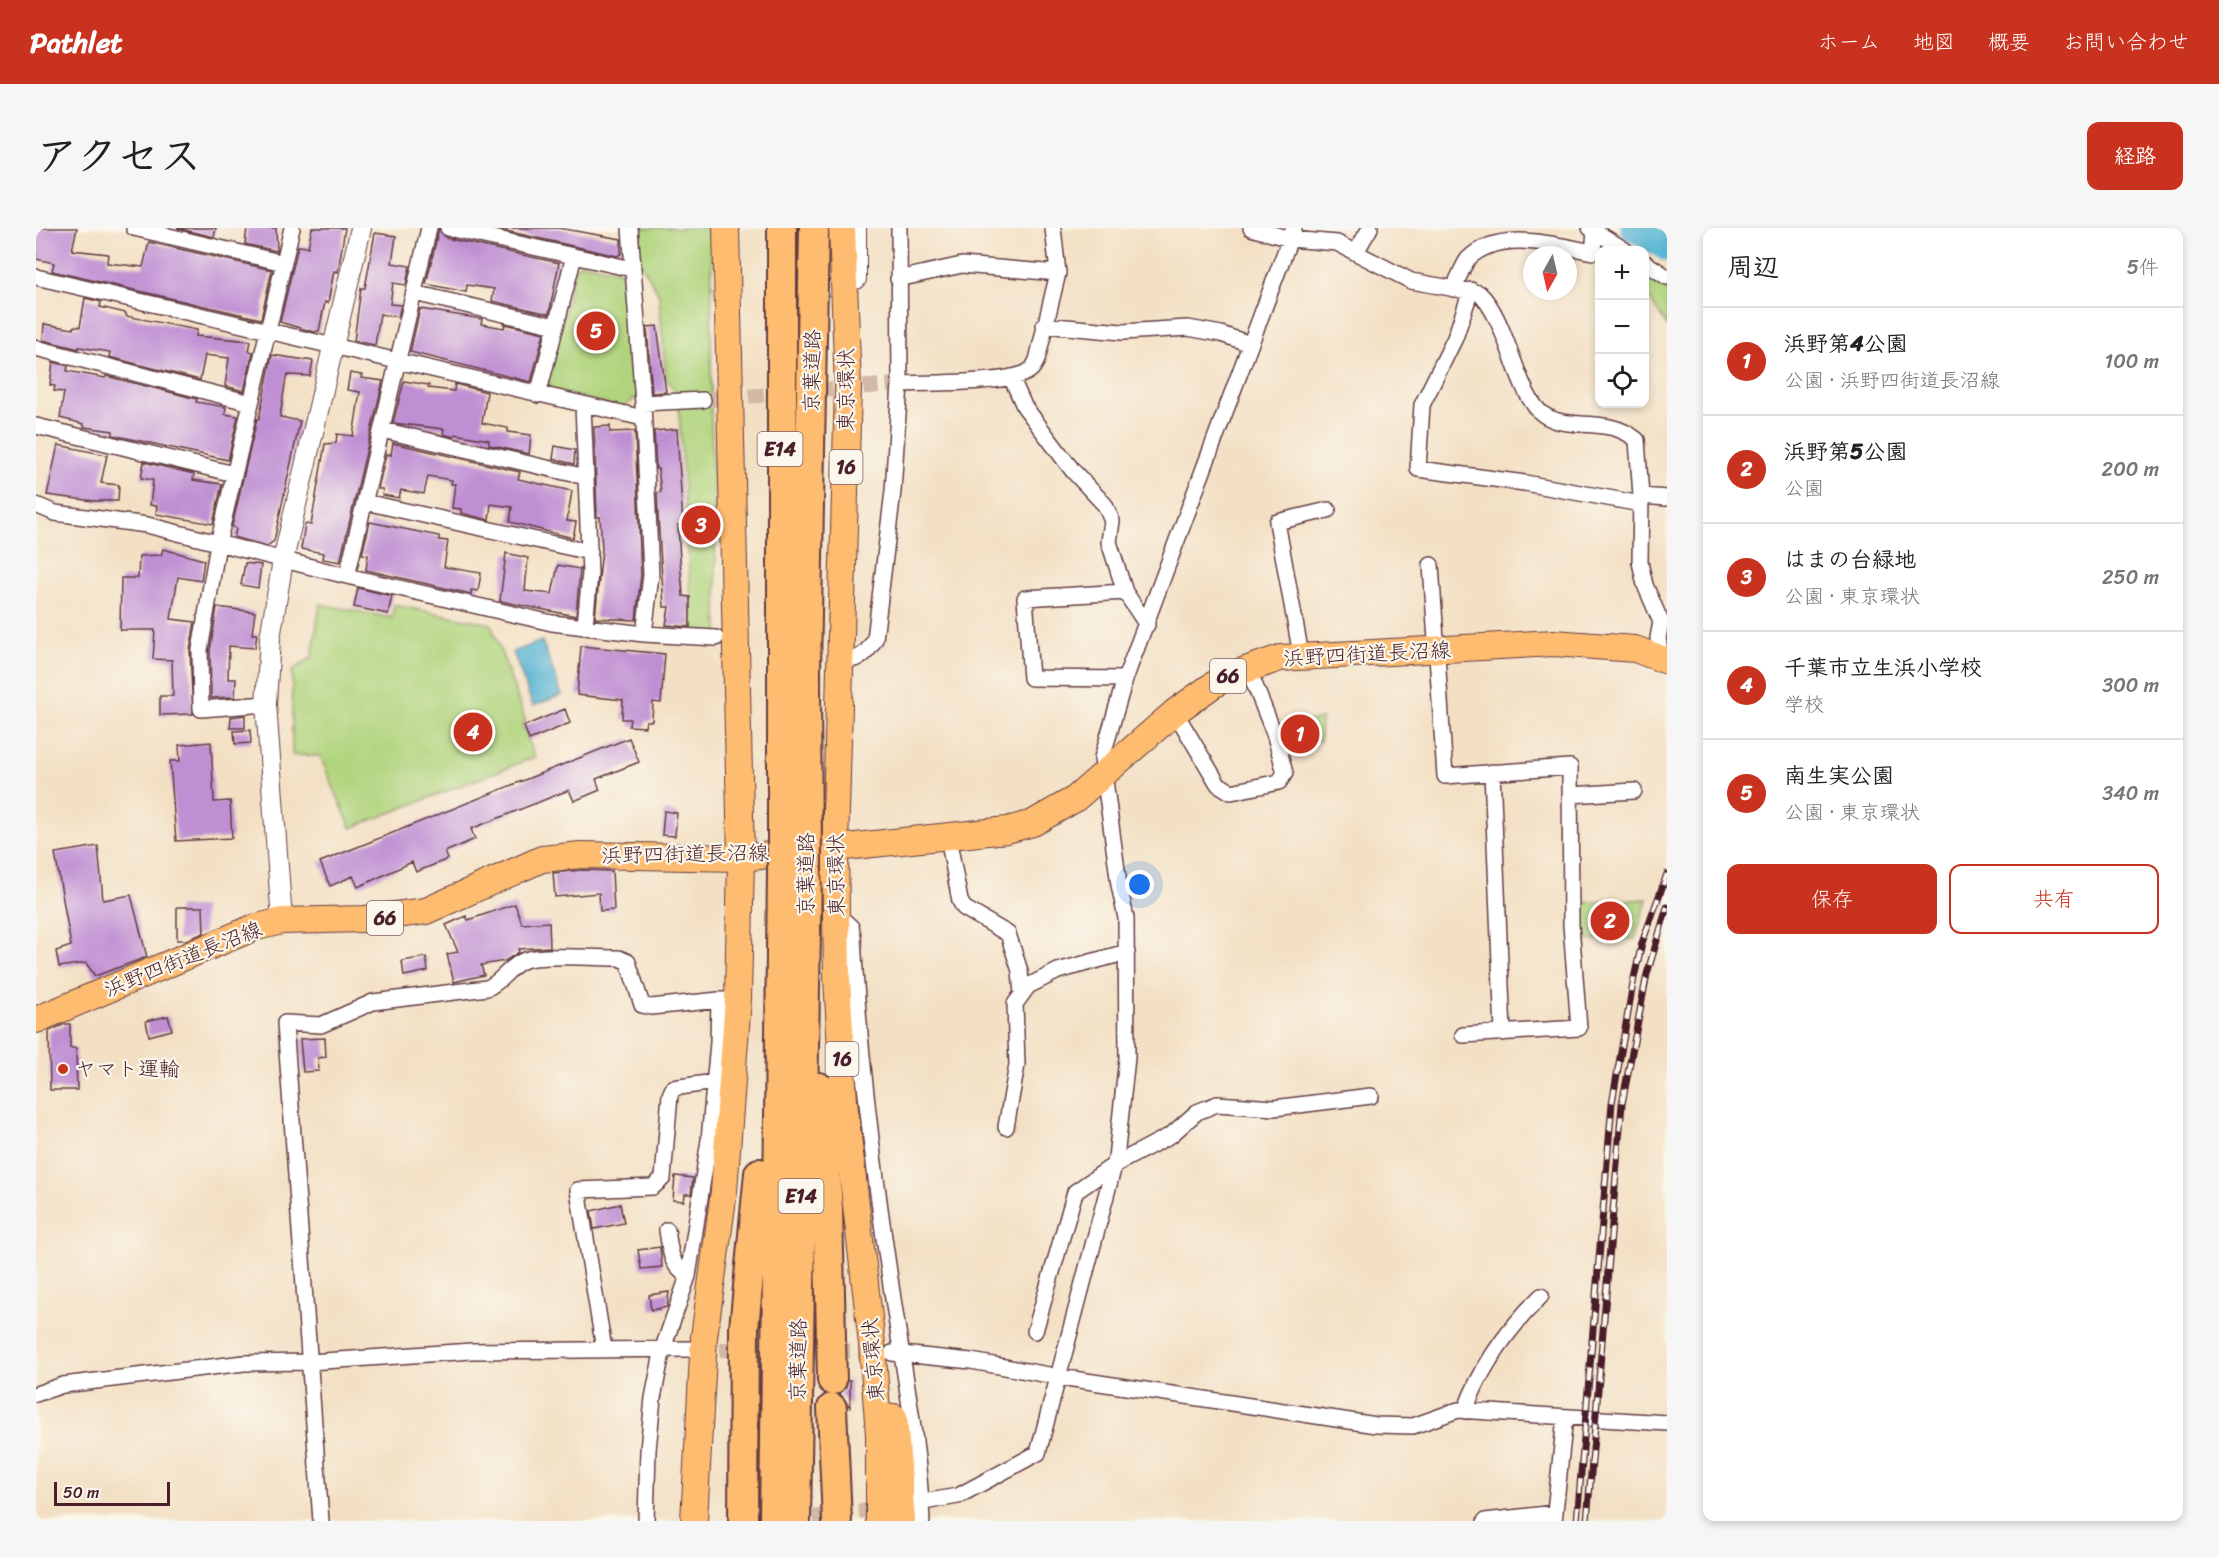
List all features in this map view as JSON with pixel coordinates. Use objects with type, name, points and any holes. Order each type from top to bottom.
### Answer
[{"type":"highway","name":"京葉道路","points":[[782,228],[780,537],[794,670]]},
{"type":"highway","name":"京葉道路","points":[[796,1521],[806,945],[795,872],[794,670],[814,228]]},
{"type":"highway","name":"京葉道路","points":[[774,1521],[781,909],[795,872]]},
{"type":"highway","points":[[742,1518],[746,1291],[758,1197],[770,942],[781,909]]},
{"type":"highway","points":[[806,945],[814,981],[828,1208],[832,1380]]},
{"type":"highway","points":[[832,1408],[834,1514]]},
{"type":"main road","points":[[693,1521],[704,1337],[725,1179],[728,999],[741,858],[726,228]]},
{"type":"main road","name":"東京環状","points":[[842,228],[848,388],[835,847],[844,1101],[866,1270],[879,1435],[879,1521]]},
{"type":"main road","name":"浜野四街道長沼線","points":[[36,1020],[226,939],[282,921],[365,920],[426,910],[543,859],[580,855],[741,858],[1008,830],[1033,823],[1075,799],[1175,712],[1213,685],[1264,661],[1301,655],[1566,644],[1635,649],[1664,659]]},
{"type":"main road","points":[[866,1270],[878,1301],[892,1400],[912,1509]]},
{"type":"street","points":[[134,228],[284,263]]},
{"type":"street","points":[[266,704],[201,709],[200,650],[218,544],[292,228]]},
{"type":"street","points":[[282,921],[266,704],[271,627],[283,560],[361,228]]},
{"type":"street","points":[[348,576],[429,228]]},
{"type":"street","points":[[448,228],[632,269]]},
{"type":"street","points":[[630,228],[643,410],[651,575],[644,634]]},
{"type":"street","points":[[848,388],[856,307],[856,228]]},
{"type":"street","points":[[841,660],[854,661],[861,657],[875,639],[893,491],[900,384],[899,228]]},
{"type":"street","points":[[900,384],[1011,376],[1031,371],[1037,360],[1058,273],[1053,228]]},
{"type":"street","points":[[1251,228],[1337,243],[1411,281],[1471,290],[1487,300],[1531,399],[1544,415],[1562,421],[1607,425],[1626,431],[1637,440],[1641,500],[1640,562],[1645,585],[1664,621],[1658,638],[1664,659]]},
{"type":"street","points":[[1356,252],[1370,228]]},
{"type":"street","points":[[1453,289],[1468,259],[1490,244],[1515,237],[1593,252],[1592,230]]},
{"type":"street","points":[[1592,230],[1618,246]]},
{"type":"street","points":[[912,1509],[958,1496],[1038,1453],[1060,1377],[1114,1165],[1127,1058],[1126,918],[1102,775],[1102,758],[1125,679],[1292,234]]},
{"type":"street","points":[[538,395],[574,256]]},
{"type":"street","points":[[898,279],[962,265],[1058,273]]},
{"type":"street","points":[[1649,265],[1667,276]]},
{"type":"street","points":[[36,277],[583,405],[643,410],[703,400]]},
{"type":"street","points":[[1471,290],[1455,338],[1422,405],[1418,469],[1641,500],[1667,498]]},
{"type":"street","points":[[414,293],[556,326]]},
{"type":"street","points":[[1044,325],[1122,332],[1188,328],[1221,334],[1250,344]]},
{"type":"street","points":[[36,348],[251,403]]},
{"type":"street","points":[[1011,376],[1024,406],[1073,471],[1105,505],[1112,521],[1109,542],[1125,592],[1147,625]]},
{"type":"street","points":[[583,405],[590,552],[585,625]]},
{"type":"street","points":[[36,426],[234,474]]},
{"type":"street","points":[[382,430],[586,477]]},
{"type":"street","points":[[364,502],[590,552]]},
{"type":"street","points":[[36,505],[55,513],[147,525],[348,576],[552,622],[644,634],[716,638]]},
{"type":"street","points":[[1301,655],[1277,522],[1328,510]]},
{"type":"street","points":[[1431,565],[1445,776],[1570,767],[1571,925],[1579,1028],[1463,1035]]},
{"type":"street","points":[[1125,592],[1025,598],[1031,678],[1125,679]]},
{"type":"street","points":[[1175,712],[1218,784],[1230,792],[1279,782],[1285,773],[1275,736],[1248,668]]},
{"type":"street","points":[[1492,772],[1503,1033]]},
{"type":"street","points":[[1571,795],[1634,791]]},
{"type":"street","points":[[948,837],[960,901],[971,914],[1008,934],[1020,971],[1022,994]]},
{"type":"street","points":[[837,914],[851,927],[853,936],[858,1034],[897,1353],[912,1509],[922,1521]]},
{"type":"street","points":[[1006,1127],[1017,1065],[1015,1004],[1028,986],[1058,971],[1126,952]]},
{"type":"street","points":[[321,1521],[285,1023],[321,1025],[372,1002],[487,988],[498,983],[525,960],[550,957],[619,958],[628,962],[642,1005],[651,1007],[728,999],[714,1082],[709,1140],[688,1276],[663,1348],[653,1398],[648,1450],[646,1521]]},
{"type":"street","points":[[604,1349],[578,1190],[653,1187],[659,1184],[663,1178],[670,1095],[673,1088],[714,1082]]},
{"type":"street","points":[[1035,1331],[1075,1192],[1114,1165],[1171,1135],[1197,1112],[1217,1104],[1274,1108],[1371,1096]]},
{"type":"street","points":[[667,1230],[672,1261],[678,1270],[688,1276]]},
{"type":"street","points":[[1465,1411],[1473,1388],[1512,1325],[1541,1296]]},
{"type":"street","points":[[36,1394],[63,1385],[244,1363],[309,1362],[472,1352],[689,1348]]},
{"type":"street","points":[[897,1353],[971,1361],[1060,1377],[1376,1425],[1413,1426],[1458,1410],[1667,1423]]},
{"type":"street","points":[[1485,1521],[1555,1517],[1565,1417]]},
{"type":"green space","points":[[634,228],[712,228],[711,418],[718,634],[693,631],[678,395],[666,378],[659,294],[635,253]]},
{"type":"green space","points":[[581,263],[620,271],[629,280],[638,396],[623,408],[551,390],[548,383],[574,269]]},
{"type":"green space","points":[[1649,275],[1667,285],[1667,326],[1649,298]]},
{"type":"green space","points":[[320,604],[392,618],[394,605],[491,624],[526,722],[522,724],[535,757],[351,828],[320,756],[292,755],[292,671],[312,657]]},
{"type":"green space","points":[[1321,719],[1320,741],[1284,748],[1278,727]]},
{"type":"green space","points":[[1647,899],[1635,939],[1580,941],[1579,903]]},
{"type":"water","points":[[542,641],[562,695],[533,706],[513,652]]},
{"type":"building","points":[[36,228],[77,228],[72,250],[108,254],[107,263],[143,267],[149,242],[272,270],[261,319],[52,271],[54,263],[36,259]]},
{"type":"building","points":[[177,228],[216,228],[214,237]]},
{"type":"building","points":[[247,228],[276,228],[277,251],[245,244]]},
{"type":"building","points":[[312,228],[345,228],[338,272],[334,271],[328,303],[325,302],[319,331],[314,332],[280,322],[298,246],[308,247]]},
{"type":"building","points":[[439,228],[446,238],[559,263],[549,314],[492,301],[494,289],[467,285],[466,292],[426,284]]},
{"type":"building","points":[[493,228],[558,228],[621,239],[621,254],[617,256]]},
{"type":"building","points":[[375,233],[396,236],[392,263],[410,266],[406,285],[393,283],[390,304],[401,305],[398,317],[380,314],[375,345],[354,341],[361,288],[365,288]]},
{"type":"building","points":[[85,298],[101,302],[100,307],[126,313],[126,316],[197,330],[196,336],[251,341],[249,351],[253,352],[244,391],[225,386],[229,358],[205,355],[200,380],[109,357],[110,352],[79,347],[79,349],[43,340],[44,324],[73,329],[74,326],[80,327]]},
{"type":"building","points":[[420,309],[482,319],[481,324],[504,328],[505,324],[544,333],[531,382],[410,352]]},
{"type":"building","points":[[657,326],[666,392],[652,393],[647,327]]},
{"type":"building","points":[[272,355],[313,361],[310,376],[288,375],[286,378],[280,417],[300,421],[274,541],[267,546],[234,537],[236,529],[232,526],[257,419],[259,419]]},
{"type":"building","points":[[53,362],[68,366],[67,371],[105,378],[106,376],[197,399],[196,402],[226,407],[225,414],[238,416],[228,460],[113,435],[113,431],[84,427],[84,424],[60,418],[64,392],[54,391],[55,386],[50,385]]},
{"type":"building","points":[[350,373],[362,375],[361,378],[383,381],[340,562],[323,559],[324,553],[301,549],[305,524],[311,525],[325,444],[336,443],[337,434],[353,436],[360,392],[347,390]]},
{"type":"building","points":[[404,381],[429,385],[428,388],[454,391],[455,384],[487,392],[482,423],[508,428],[508,432],[531,435],[529,454],[489,445],[489,440],[443,434],[444,429],[393,423]]},
{"type":"building","points":[[610,426],[610,432],[635,431],[641,575],[636,620],[595,618],[602,549],[600,517],[597,517],[594,427]]},
{"type":"building","points":[[677,429],[683,525],[678,525],[680,560],[683,596],[690,597],[690,627],[666,625],[669,607],[664,607],[658,517],[657,493],[661,492],[658,469],[656,469],[654,431]]},
{"type":"building","points":[[393,443],[520,472],[518,479],[572,491],[567,521],[576,522],[573,538],[510,522],[512,507],[491,504],[489,520],[461,513],[461,509],[452,508],[455,484],[451,484],[452,480],[428,476],[424,494],[401,490],[399,498],[382,495],[383,489],[378,489],[386,454],[391,455]]},
{"type":"building","points":[[58,445],[107,455],[101,483],[119,485],[118,501],[94,501],[47,495]]},
{"type":"building","points":[[555,446],[575,450],[574,464],[553,459]]},
{"type":"building","points":[[144,462],[194,474],[193,480],[222,484],[213,524],[156,514],[157,506],[150,505],[153,480],[141,478]]},
{"type":"building","points":[[370,522],[439,536],[439,540],[448,541],[444,567],[481,573],[478,591],[471,590],[471,594],[366,570],[368,555],[362,554]]},
{"type":"building","points":[[163,549],[204,560],[201,581],[178,577],[171,619],[195,622],[190,650],[193,714],[160,715],[160,696],[173,696],[172,660],[153,659],[155,630],[120,630],[121,578],[138,578],[139,556],[161,555]]},
{"type":"building","points":[[506,553],[528,558],[525,591],[552,594],[558,565],[580,569],[576,616],[500,601]]},
{"type":"building","points":[[245,563],[261,565],[258,588],[241,585]]},
{"type":"building","points":[[358,588],[392,596],[388,614],[354,607]]},
{"type":"building","points":[[217,607],[255,612],[252,634],[257,634],[255,648],[229,646],[228,679],[236,679],[235,697],[211,698],[210,651]]},
{"type":"building","points":[[581,646],[665,654],[661,703],[653,702],[652,721],[646,721],[645,727],[629,726],[630,719],[622,719],[623,700],[577,695]]},
{"type":"building","points":[[565,709],[570,723],[529,740],[524,726]]},
{"type":"building","points":[[245,715],[245,728],[230,728],[231,717]]},
{"type":"building","points":[[250,730],[251,743],[235,744],[234,731]]},
{"type":"building","points":[[629,738],[639,762],[596,779],[600,790],[574,801],[569,790],[471,829],[475,839],[445,852],[448,859],[416,872],[412,862],[358,887],[353,876],[330,886],[320,862]]},
{"type":"building","points":[[211,742],[214,802],[230,801],[232,838],[176,841],[170,761],[180,761],[179,745]]},
{"type":"building","points":[[664,811],[677,813],[675,836],[662,835]]},
{"type":"building","points":[[98,846],[103,900],[131,895],[147,957],[95,976],[86,963],[59,967],[56,951],[71,946],[55,853]]},
{"type":"building","points":[[582,870],[612,871],[614,910],[600,911],[599,893],[555,897],[553,873]]},
{"type":"building","points":[[515,904],[522,924],[549,922],[550,947],[518,949],[519,952],[505,961],[481,965],[484,975],[454,982],[447,954],[458,952],[446,925],[466,916],[468,920]]},
{"type":"building","points":[[177,907],[203,907],[204,933],[186,940],[177,940]]},
{"type":"building","points":[[426,957],[428,971],[404,976],[402,961]]},
{"type":"building","points":[[168,1016],[172,1030],[149,1036],[146,1021]]},
{"type":"building","name":"ヤマト運輸","points":[[70,1024],[70,1048],[76,1048],[77,1090],[50,1090],[49,1031]]},
{"type":"building","points":[[325,1038],[326,1057],[318,1058],[319,1071],[303,1072],[300,1039]]},
{"type":"building","points":[[675,1176],[693,1178],[691,1194],[685,1194],[684,1201],[673,1200]]},
{"type":"building","points":[[620,1204],[624,1223],[594,1229],[591,1211]]},
{"type":"building","points":[[660,1247],[662,1267],[641,1269],[638,1250]]},
{"type":"building","points":[[669,1292],[667,1307],[651,1310],[649,1295]]},
{"type":"building","points":[[850,1380],[850,1407],[840,1394]]},
{"type":"waterway","points":[[1634,228],[1667,248]]},
{"type":"tunnel","points":[[703,400],[900,384]]},
{"type":"tunnel","points":[[697,1349],[880,1352]]},
{"type":"tunnel","points":[[790,1520],[885,1508]]},
{"type":"railway","points":[[1577,1521],[1612,1103],[1642,943],[1667,874]]},
{"type":"railway","points":[[1587,1521],[1622,1104],[1647,974],[1667,907]]},
{"type":"place","name":"南生実公園","points":[[596,331]]},
{"type":"place","name":"はまの台緑地","points":[[701,525]]},
{"type":"place","name":"千葉市立生浜小学校","points":[[473,732]]},
{"type":"place","name":"浜野第4公園","points":[[1300,734]]},
{"type":"place","name":"浜野第5公園","points":[[1610,921]]},
{"type":"place","name":"ヤマト運輸","points":[[63,1069]]}]
